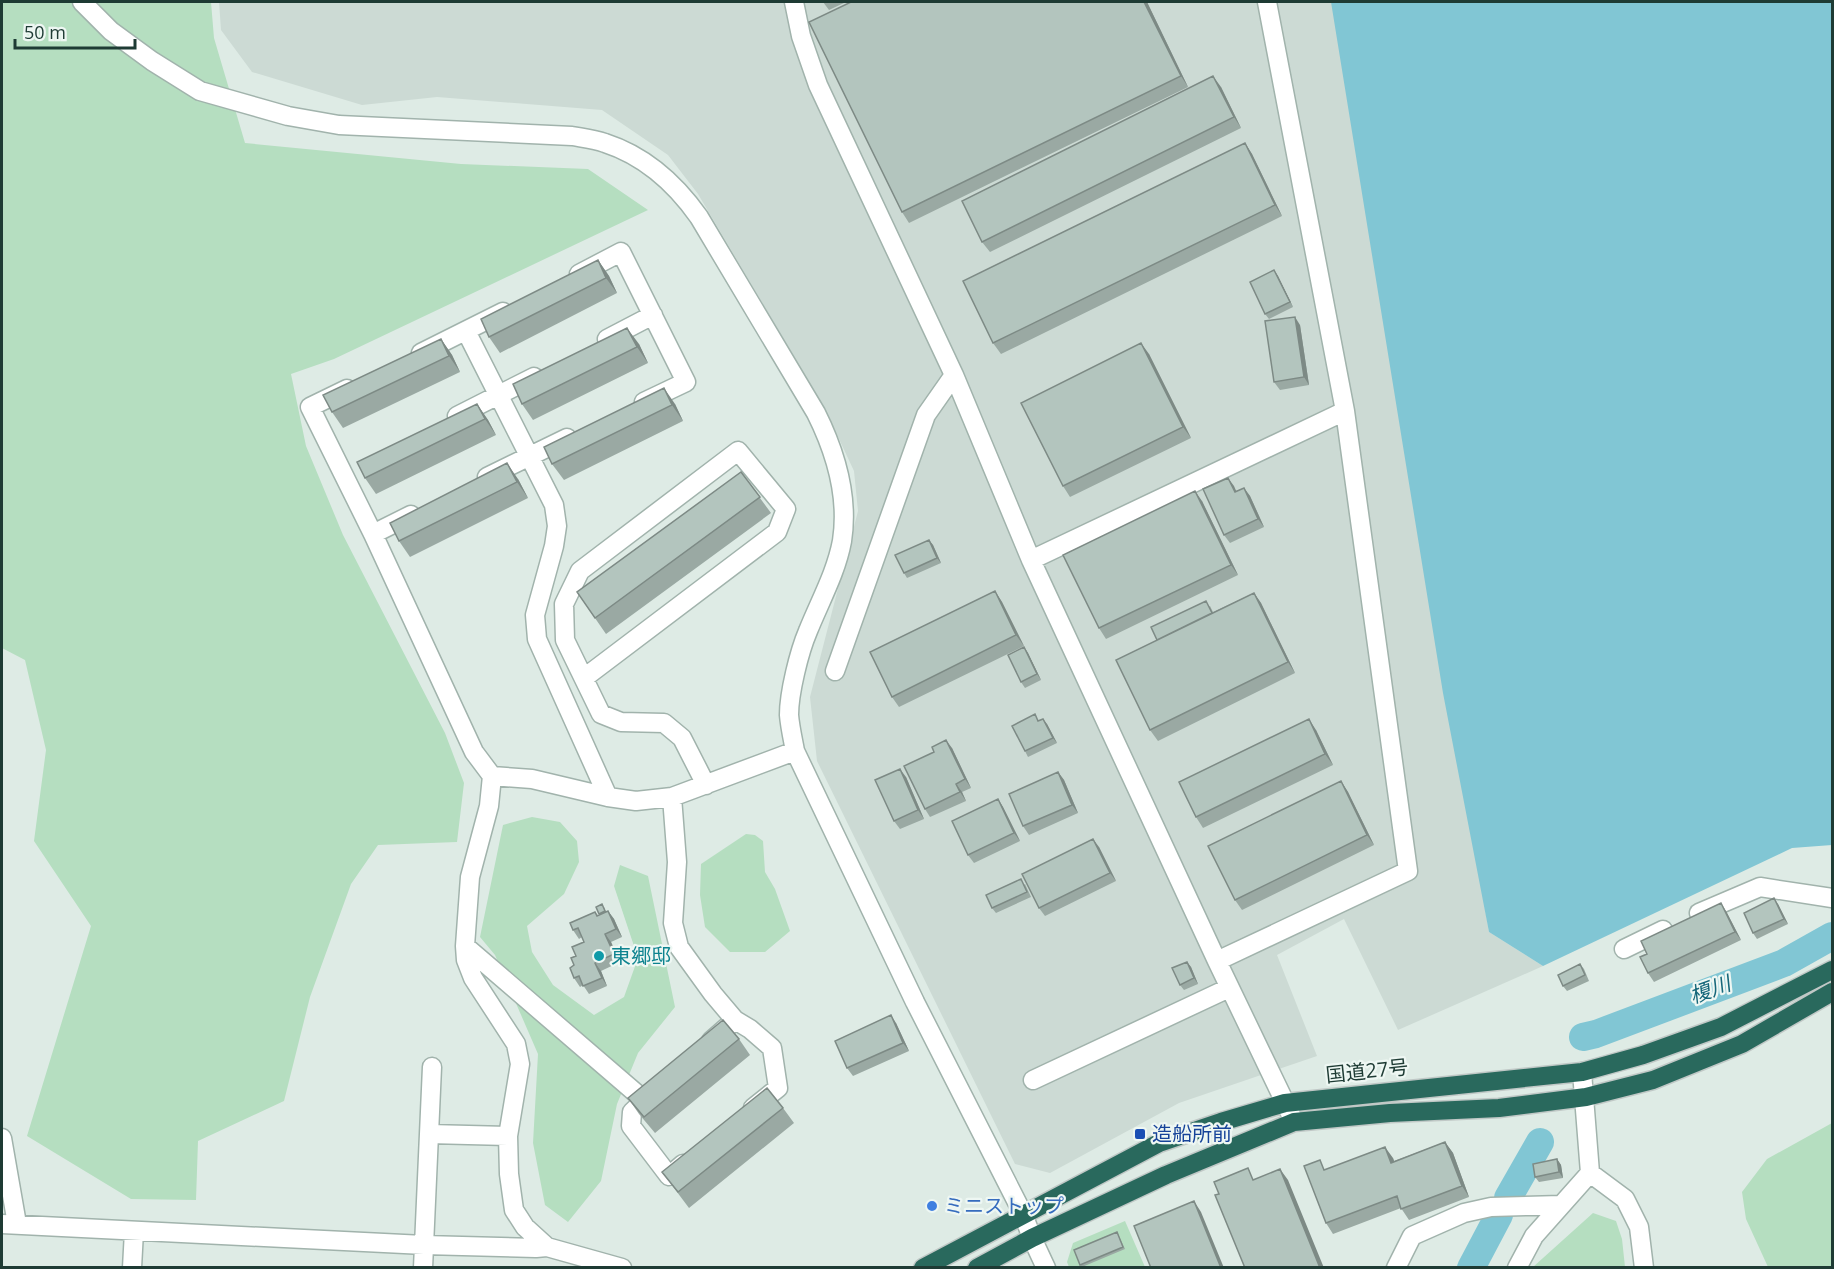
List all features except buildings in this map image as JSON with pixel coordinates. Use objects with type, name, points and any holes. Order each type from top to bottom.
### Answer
[{"type":"highway","name":"国道27号","points":[[923,1268],[1159,1143],[1285,1102],[1582,1072],[1643,1055],[1721,1028],[1833,970]]},
{"type":"highway","points":[[977,1268],[1032,1238],[1166,1175],[1294,1122],[1390,1113],[1499,1108],[1586,1097],[1653,1080],[1742,1044],[1833,992]]},
{"type":"street","points":[[82,2],[111,31],[152,61],[200,91],[288,116],[339,125],[572,136],[605,142],[634,155],[658,171],[681,192],[699,217],[816,413],[829,440],[838,468],[844,517],[842,542],[831,579],[807,632],[796,670],[789,714],[795,752],[915,1002],[1023,1214],[1046,1268]]},
{"type":"street","points":[[794,2],[801,36],[818,85],[954,375],[1031,560],[1229,988],[1294,1122]]},
{"type":"street","points":[[1217,961],[1408,871],[1345,411],[1267,2]]},
{"type":"street","points":[[559,284],[621,252],[686,382],[633,407]]},
{"type":"street","points":[[404,361],[518,305]]},
{"type":"street","points":[[591,347],[653,315]]},
{"type":"street","points":[[466,331],[554,505],[557,526],[554,546],[535,615],[537,639],[608,797]]},
{"type":"street","points":[[446,421],[550,369]]},
{"type":"street","points":[[836,672],[926,416],[954,375]]},
{"type":"street","points":[[362,382],[310,407],[373,534],[474,752],[492,776],[489,806],[470,877],[466,960],[473,978],[516,1044],[520,1064],[508,1136],[509,1174],[514,1210],[525,1227],[547,1247]]},
{"type":"street","points":[[1031,560],[1345,411]]},
{"type":"street","points":[[476,482],[580,431]]},
{"type":"street","points":[[584,678],[777,532],[786,509],[738,451],[580,571],[564,604],[565,640],[600,714],[621,722],[664,723],[682,738],[706,785]]},
{"type":"street","points":[[343,473],[363,463]]},
{"type":"street","points":[[373,534],[425,508]]},
{"type":"street","points":[[492,776],[532,779],[608,797],[636,801],[672,797],[795,752]]},
{"type":"street","points":[[672,797],[676,862],[673,923],[680,946],[713,994],[735,1020],[750,1029],[772,1048],[778,1088],[741,1118]]},
{"type":"street","points":[[1624,949],[1760,887],[1833,898]]},
{"type":"street","points":[[465,946],[644,1100]]},
{"type":"street","points":[[1033,1080],[1229,988]]},
{"type":"street","points":[[702,1049],[735,1020]]},
{"type":"street","points":[[423,1268],[432,1067]]},
{"type":"street","points":[[1517,1268],[1534,1236],[1590,1173],[1586,1097],[1582,1072]]},
{"type":"street","points":[[669,1078],[632,1112],[631,1126],[669,1176],[696,1154]]},
{"type":"street","points":[[429,1134],[508,1136]]},
{"type":"street","points":[[2,1138],[9,1224],[424,1245],[547,1247],[622,1268]]},
{"type":"street","points":[[1590,1173],[1625,1198],[1640,1227],[1644,1268]]},
{"type":"street","points":[[1396,1268],[1412,1236],[1464,1213],[1491,1207],[1562,1205]]},
{"type":"street","points":[[132,1268],[134,1231]]},
{"type":"shaded area","points":[[219,2],[1332,2],[1489,932],[1543,966],[1398,1030],[1344,919],[1277,955],[1317,1056],[1179,1103],[1050,1173],[1015,1164],[817,761],[810,697],[858,511],[854,471],[826,411],[698,194],[668,155],[602,110],[437,97],[362,105],[252,72],[221,30]]},
{"type":"green space","points":[[2,2],[211,2],[214,38],[245,143],[461,164],[588,169],[648,210],[334,359],[291,374],[306,446],[343,535],[445,733],[464,783],[457,842],[378,845],[351,884],[310,997],[284,1101],[198,1141],[196,1200],[131,1199],[27,1136],[91,926],[34,841],[46,750],[25,660],[2,648]]},
{"type":"green space","points":[[532,817],[560,822],[577,841],[579,862],[564,894],[527,926],[532,952],[553,985],[594,1015],[624,997],[638,958],[614,886],[620,865],[648,876],[675,1007],[638,1053],[617,1104],[601,1181],[568,1222],[545,1205],[533,1143],[538,1054],[495,955],[480,937],[503,825]]},
{"type":"green space","points":[[746,834],[755,835],[763,841],[765,872],[775,889],[790,931],[765,952],[730,952],[705,927],[700,895],[701,864]]},
{"type":"green space","points":[[1832,1123],[1832,1267],[1768,1267],[1746,1219],[1742,1192],[1767,1159]]},
{"type":"green space","points":[[1593,1213],[1616,1221],[1622,1239],[1625,1267],[1533,1267]]},
{"type":"green space","points":[[1125,1221],[1145,1267],[1069,1267],[1067,1262],[1073,1243]]},
{"type":"water","points":[[1331,2],[1832,2],[1832,845],[1792,848],[1543,966],[1489,932],[1443,693]]},
{"type":"waterway","name":"榎川","points":[[1583,1037],[1784,963],[1832,936]]},
{"type":"waterway","name":"榎川","points":[[1508,1198],[1540,1142]]},
{"type":"waterway","name":"榎川","points":[[1471,1268],[1499,1215]]},
{"type":"place","name":"東郷邸","points":[[599,956]]},
{"type":"place","name":"造船所前","points":[[1140,1134]]},
{"type":"place","name":"ミニストップ","points":[[932,1206]]}]
